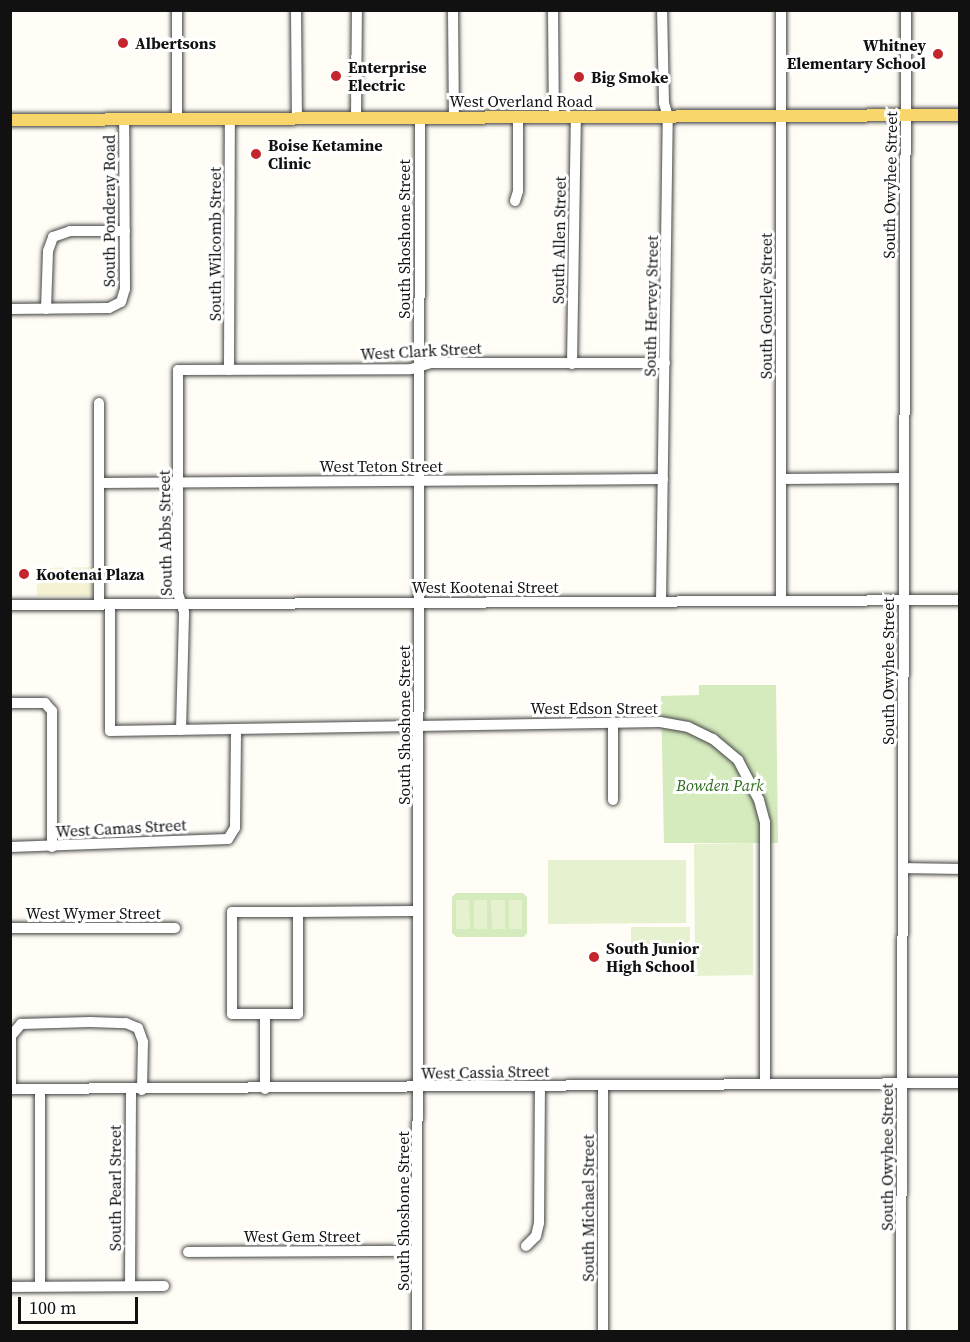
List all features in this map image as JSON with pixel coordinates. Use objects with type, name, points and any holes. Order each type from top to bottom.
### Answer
[{"type":"main road","name":"West Overland Road","points":[[16,120],[960,115]]},
{"type":"main road","points":[[10,127],[16,120]]},
{"type":"street","points":[[177,10],[177,119]]},
{"type":"street","points":[[296,10],[297,119]]},
{"type":"street","points":[[356,118],[357,10]]},
{"type":"street","points":[[453,10],[454,118]]},
{"type":"street","points":[[553,10],[554,117]]},
{"type":"street","name":"South Hervey Street","points":[[661,602],[668,117],[664,102],[662,10]]},
{"type":"street","name":"South Gourley Street","points":[[781,10],[781,601]]},
{"type":"street","name":"South Owyhee Street","points":[[901,1332],[906,10]]},
{"type":"street","name":"South Allen Street","points":[[572,364],[576,117]]},
{"type":"street","name":"South Shoshone Street","points":[[417,1332],[420,118]]},
{"type":"street","points":[[514,201],[518,190],[518,118]]},
{"type":"street","name":"South Wilcomb Street","points":[[229,370],[230,119]]},
{"type":"street","name":"South Ponderay Road","points":[[46,309],[109,308],[121,302],[125,231],[124,120]]},
{"type":"street","points":[[10,309],[46,309],[48,251],[54,237],[70,231],[125,231]]},
{"type":"street","name":"West Clark Street","points":[[178,370],[411,369],[419,365],[664,363]]},
{"type":"street","name":"South Abbs Street","points":[[178,370],[178,594],[182,604],[181,730]]},
{"type":"street","points":[[99,403],[99,483],[104,605]]},
{"type":"street","points":[[782,479],[903,478]]},
{"type":"street","name":"West Teton Street","points":[[99,483],[663,479]]},
{"type":"street","name":"West Kootenai Street","points":[[10,605],[960,600]]},
{"type":"street","name":"West Edson Street","points":[[104,605],[110,731],[403,729],[418,723],[613,722],[688,727],[713,739],[738,760],[759,800],[766,849],[765,1084]]},
{"type":"street","points":[[10,704],[45,703],[50,708],[52,847]]},
{"type":"street","points":[[613,722],[613,800]]},
{"type":"street","name":"West Camas Street","points":[[10,847],[146,845],[222,840],[232,836],[236,730]]},
{"type":"street","points":[[903,868],[960,868]]},
{"type":"street","points":[[298,912],[298,1014],[232,1014],[232,912],[418,911]]},
{"type":"street","name":"West Wymer Street","points":[[10,928],[175,928]]},
{"type":"street","points":[[265,1014],[265,1089]]},
{"type":"street","points":[[11,1089],[11,1036],[21,1024],[90,1022],[126,1023],[138,1028],[143,1042],[142,1090]]},
{"type":"street","name":"West Cassia Street","points":[[11,1089],[40,1091],[960,1083]]},
{"type":"street","name":"South Michael Street","points":[[603,1085],[603,1332]]},
{"type":"street","points":[[526,1246],[536,1236],[539,1223],[540,1086]]},
{"type":"street","name":"South Pearl Street","points":[[130,1286],[131,1090]]},
{"type":"street","points":[[40,1091],[40,1286]]},
{"type":"street","name":"West Gem Street","points":[[188,1252],[417,1251]]},
{"type":"street","points":[[10,1287],[164,1286]]},
{"type":"shaded area","points":[[95,567],[93,596],[37,596],[36,568]]},
{"type":"green space","name":"Bowden Park","points":[[699,685],[776,685],[778,843],[664,843],[661,696],[699,695]]},
{"type":"green space","points":[[753,843],[753,975],[695,976],[694,844]]},
{"type":"green space","points":[[548,860],[686,860],[686,923],[548,924]]},
{"type":"green space","points":[[456,893],[523,893],[527,897],[527,933],[524,937],[456,937],[452,933],[452,897]]},
{"type":"green space","points":[[456,900],[469,900],[470,929],[456,929]]},
{"type":"green space","points":[[474,900],[487,900],[487,929],[474,929]]},
{"type":"green space","points":[[491,900],[505,900],[505,929],[492,929]]},
{"type":"green space","points":[[509,900],[522,900],[522,929],[509,929]]},
{"type":"green space","points":[[631,927],[690,927],[690,945],[631,946]]},
{"type":"place","name":"Albertsons","points":[[123,43]]},
{"type":"place","name":"Whitney Elementary School","points":[[938,54]]},
{"type":"place","name":"Enterprise Electric","points":[[336,76]]},
{"type":"place","name":"Big Smoke","points":[[579,77]]},
{"type":"place","name":"Boise Ketamine Clinic","points":[[256,154]]},
{"type":"place","name":"Kootenai Plaza","points":[[24,574]]},
{"type":"place","name":"South Junior High School","points":[[594,957]]}]
